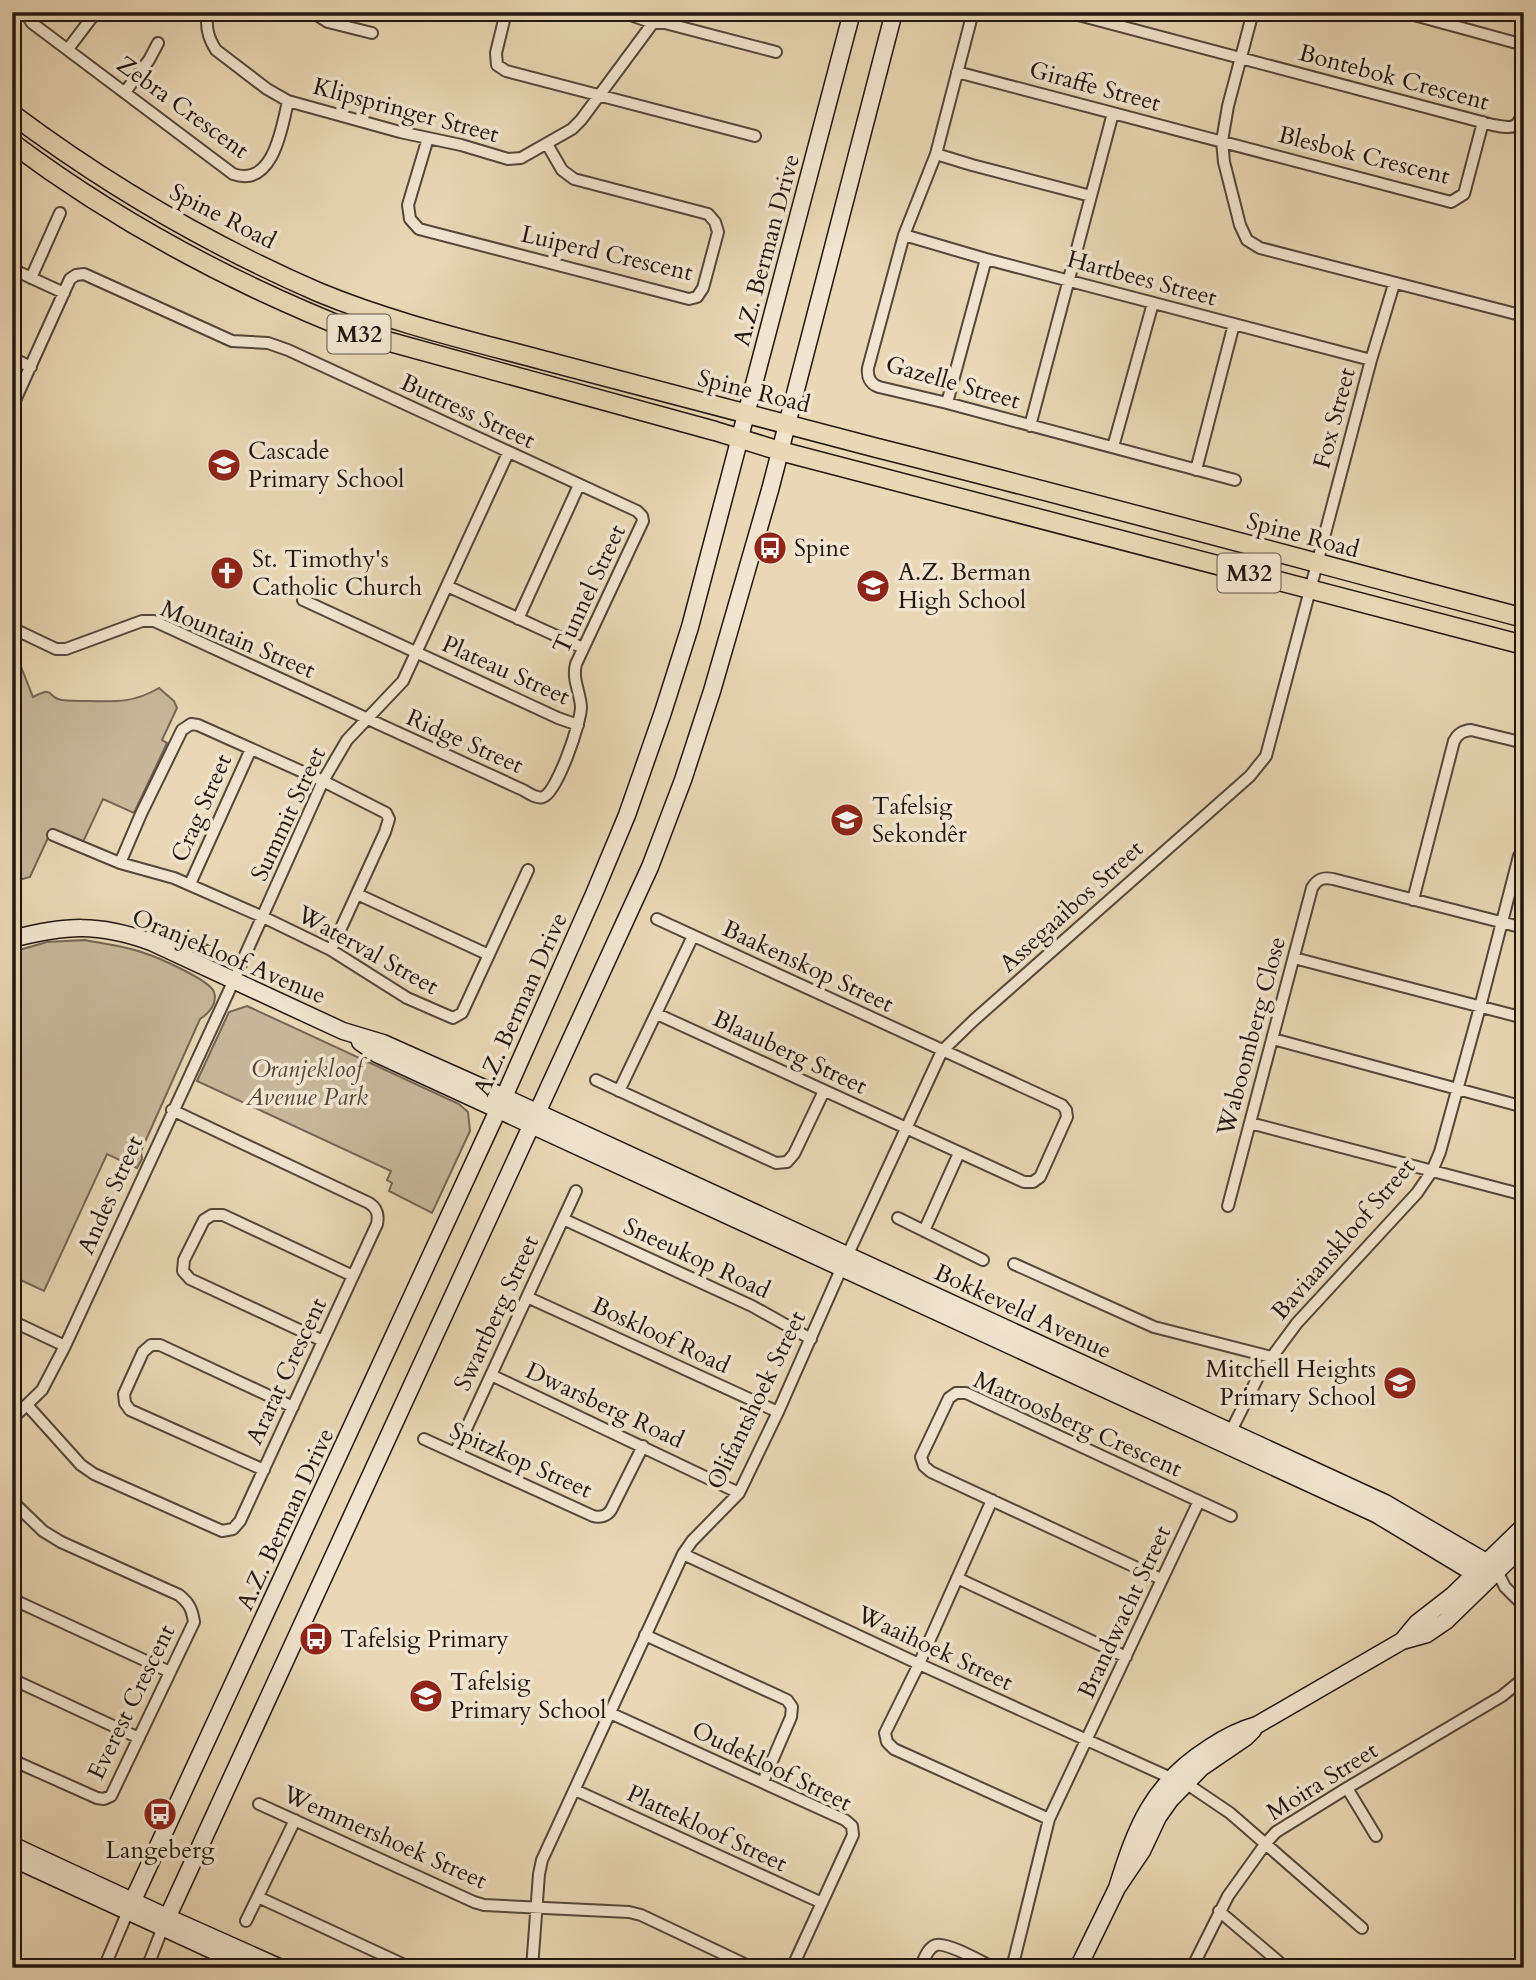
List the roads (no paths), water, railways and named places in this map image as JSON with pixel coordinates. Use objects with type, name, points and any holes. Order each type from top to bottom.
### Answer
[{"type":"main road","name":"Spine Road","points":[[12,114],[72,158],[156,210],[220,245],[319,292],[383,316],[747,415],[1524,618]]},
{"type":"main road","name":"Spine Road","points":[[12,143],[74,186],[165,242],[308,314],[361,334],[779,451],[1524,645]]},
{"type":"street","name":"Zebra Crescent","points":[[25,12],[32,23],[233,174],[249,177],[258,173],[278,146],[288,101]]},
{"type":"street","points":[[68,49],[96,12]]},
{"type":"street","name":"Klipspringer Street","points":[[208,12],[207,28],[216,50],[267,89],[288,101],[508,159],[521,158],[572,129],[661,12]]},
{"type":"street","points":[[312,12],[328,22],[372,33]]},
{"type":"street","points":[[506,12],[496,53],[497,65],[506,71],[755,136]]},
{"type":"street","points":[[622,12],[653,23],[664,23],[776,52]]},
{"type":"street","name":"A.Z. Berman Drive","points":[[104,1968],[501,1103],[627,815],[690,627],[852,12]]},
{"type":"street","points":[[147,1968],[165,1922],[650,867],[683,780],[712,691],[770,490],[894,12]]},
{"type":"street","name":"Gazelle Street","points":[[973,12],[936,154],[904,235],[867,374],[873,385],[1235,480]]},
{"type":"street","points":[[1067,12],[1241,58]]},
{"type":"street","points":[[1253,12],[1228,106],[1222,141],[1224,162],[1242,232],[1253,245],[1524,316]]},
{"type":"street","points":[[1403,12],[1524,45]]},
{"type":"street","points":[[125,92],[159,43]]},
{"type":"street","name":"Bontebok Crescent","points":[[1241,58],[1509,128],[1520,122],[1524,108]]},
{"type":"street","name":"Giraffe Street","points":[[957,72],[1222,141]]},
{"type":"street","points":[[1030,426],[1113,113]]},
{"type":"street","name":"Blesbok Crescent","points":[[1222,141],[1451,202],[1464,194],[1483,122]]},
{"type":"street","name":"Luiperd Crescent","points":[[428,138],[408,205],[410,219],[419,229],[690,299],[697,297],[703,288],[718,232],[715,222],[708,214],[574,179],[562,170],[547,144]]},
{"type":"street","points":[[936,154],[1091,197]]},
{"type":"street","points":[[31,278],[60,213]]},
{"type":"street","name":"Hartbees Street","points":[[904,235],[1371,360]]},
{"type":"street","points":[[947,403],[986,259]]},
{"type":"street","points":[[12,269],[64,293],[12,407]]},
{"type":"street","name":"Buttress Street","points":[[64,293],[72,277],[84,274],[232,341],[268,343],[288,350],[637,511],[642,516]]},
{"type":"street","name":"Fox Street","points":[[1311,590],[1371,360],[1394,284]]},
{"type":"street","points":[[1113,447],[1153,303]]},
{"type":"street","points":[[1196,470],[1234,324]]},
{"type":"street","points":[[12,358],[31,367]]},
{"type":"street","name":"Summit Street","points":[[234,980],[323,781],[347,740],[403,681],[508,453]]},
{"type":"street","points":[[518,619],[579,485]]},
{"type":"street","name":"Tunnel Street","points":[[546,796],[551,791],[570,749],[578,725],[580,704],[573,673],[642,524],[642,516]]},
{"type":"street","points":[[447,586],[583,648]]},
{"type":"street","name":"Assegaaibos Street","points":[[845,1261],[942,1051],[1250,776],[1266,756],[1311,590]]},
{"type":"street","name":"Plateau Street","points":[[303,600],[578,725]]},
{"type":"street","name":"Mountain Street","points":[[12,628],[56,649],[66,649],[142,621],[155,621],[368,720]]},
{"type":"street","name":"Ridge Street","points":[[368,720],[539,797],[546,796]]},
{"type":"street","points":[[120,863],[141,814],[185,727],[198,725],[323,781],[381,809],[388,816],[385,832],[331,950]]},
{"type":"street","points":[[1524,743],[1471,730],[1458,735],[1454,741],[1413,900],[1524,928]]},
{"type":"street","name":"Crag Street","points":[[190,884],[251,749]]},
{"type":"street","name":"Waterval Street","points":[[53,835],[120,863],[190,884],[263,916],[331,950],[407,998],[453,1018],[462,1013],[528,870]]},
{"type":"street","name":"Baviaanskloof Street","points":[[1228,1438],[1255,1381],[1271,1357],[1297,1323],[1417,1193],[1432,1171],[1440,1152],[1519,856],[1524,849]]},
{"type":"street","name":"Waboomberg Close","points":[[1228,1206],[1312,888],[1323,878],[1333,879],[1413,900]]},
{"type":"street","points":[[356,894],[489,955]]},
{"type":"street","name":"Baakenskop Street","points":[[657,919],[1062,1105],[1066,1110],[1067,1117],[1040,1177],[1033,1182],[1024,1182],[959,1153]]},
{"type":"street","name":"Oranjekloof Avenue","points":[[12,940],[47,930],[73,927],[124,932],[343,1031],[383,1043],[533,1118]]},
{"type":"street","points":[[619,1091],[693,936]]},
{"type":"street","points":[[1294,958],[1524,1018]]},
{"type":"street","name":"Andes Street","points":[[12,1419],[48,1380],[234,980]]},
{"type":"street","name":"Blaauberg Street","points":[[657,1014],[959,1153]]},
{"type":"street","points":[[1273,1039],[1524,1107]]},
{"type":"street","points":[[596,1080],[776,1163],[787,1162],[794,1154],[824,1091]]},
{"type":"street","name":"Ararat Crescent","points":[[27,1405],[81,1465],[94,1474],[222,1531],[228,1531],[238,1525],[378,1217],[374,1206],[172,1111]]},
{"type":"street","name":"Bokkeveld Avenue","points":[[533,1118],[1228,1438],[1486,1572]]},
{"type":"street","points":[[1250,1123],[1524,1195]]},
{"type":"street","points":[[924,1231],[959,1153]]},
{"type":"street","name":"Swartberg Street","points":[[455,1453],[576,1191]]},
{"type":"street","points":[[323,1340],[190,1279],[183,1271],[184,1260],[204,1220],[212,1215],[223,1215],[353,1276]]},
{"type":"street","name":"Sneeukop Road","points":[[563,1219],[752,1306],[811,1339]]},
{"type":"street","points":[[898,1219],[983,1260]]},
{"type":"street","name":"Olifantshoek Street","points":[[532,1968],[542,1860],[683,1554],[738,1493],[778,1412],[845,1261]]},
{"type":"street","points":[[1014,1264],[1146,1324],[1271,1357]]},
{"type":"street","name":"Boskloof Road","points":[[527,1297],[778,1412]]},
{"type":"street","points":[[12,1321],[65,1346]]},
{"type":"street","points":[[264,1470],[130,1410],[125,1403],[124,1394],[143,1352],[151,1345],[160,1345],[293,1406]]},
{"type":"street","name":"Dwarsberg Road","points":[[491,1375],[738,1493]]},
{"type":"street","name":"Matroosberg Crescent","points":[[1161,1579],[930,1472],[921,1457],[949,1398],[966,1393],[1231,1516]]},
{"type":"street","name":"Spitzkop Street","points":[[424,1439],[599,1517],[611,1510],[643,1446]]},
{"type":"street","points":[[992,1500],[919,1664],[885,1733],[887,1742],[894,1749],[1049,1819]]},
{"type":"street","name":"Everest Crescent","points":[[12,1501],[43,1531],[179,1595],[192,1609],[194,1622],[113,1793],[104,1799],[97,1798],[12,1760]]},
{"type":"street","name":"Brandwacht Street","points":[[1012,1968],[1049,1819],[1199,1501]]},
{"type":"street","points":[[1486,1572],[1524,1526]]},
{"type":"street","points":[[1078,1968],[1116,1888],[1130,1844],[1147,1810],[1178,1780],[1192,1759],[1222,1739],[1257,1725],[1402,1641],[1417,1623],[1524,1545]]},
{"type":"street","name":"Waaihoek Street","points":[[683,1554],[1178,1780],[1230,1813],[1362,1928]]},
{"type":"street","points":[[1486,1572],[1524,1606]]},
{"type":"street","points":[[957,1578],[1126,1657]]},
{"type":"street","points":[[12,1599],[170,1672]]},
{"type":"street","points":[[645,1635],[788,1700],[792,1707],[791,1717],[763,1782]]},
{"type":"street","name":"Moira Street","points":[[1192,1968],[1219,1911],[1266,1843],[1287,1824],[1502,1696],[1524,1678]]},
{"type":"street","points":[[12,1679],[139,1738]]},
{"type":"street","name":"Oudekloof Street","points":[[610,1713],[845,1820],[852,1826],[853,1835],[792,1968]]},
{"type":"street","points":[[1347,1788],[1376,1836]]},
{"type":"street","name":"Plattekloof Street","points":[[575,1790],[822,1903]]},
{"type":"street","name":"Wemmershoek Street","points":[[260,1804],[474,1902],[484,1905],[629,1912],[753,1968]]},
{"type":"street","points":[[246,1921],[295,1820]]},
{"type":"street","points":[[12,1844],[251,1968]]},
{"type":"street","points":[[12,1858],[131,1906]]},
{"type":"street","points":[[258,1897],[411,1968]]},
{"type":"street","points":[[1219,1911],[1286,1968]]},
{"type":"street","points":[[165,1922],[281,1968]]},
{"type":"street","points":[[920,1968],[928,1951],[936,1945],[945,1945],[994,1968]]},
{"type":"place","name":"Cascade Primary School","points":[[224,465]]},
{"type":"place","name":"Spine","points":[[770,548]]},
{"type":"place","name":"St. Timothy's Catholic Church","points":[[227,573]]},
{"type":"place","name":"A.Z. Berman High School","points":[[873,586]]},
{"type":"place","name":"Tafelsig Sekondêr","points":[[847,820]]},
{"type":"place","name":"Mitchell Heights Primary School","points":[[1400,1383]]},
{"type":"place","name":"Tafelsig Primary","points":[[316,1639]]},
{"type":"place","name":"Tafelsig Primary School","points":[[426,1696]]},
{"type":"place","name":"Langeberg","points":[[160,1814]]},
{"type":"park label","name":"Oranjekloof Avenue Park","points":[[307,1083]]}]
